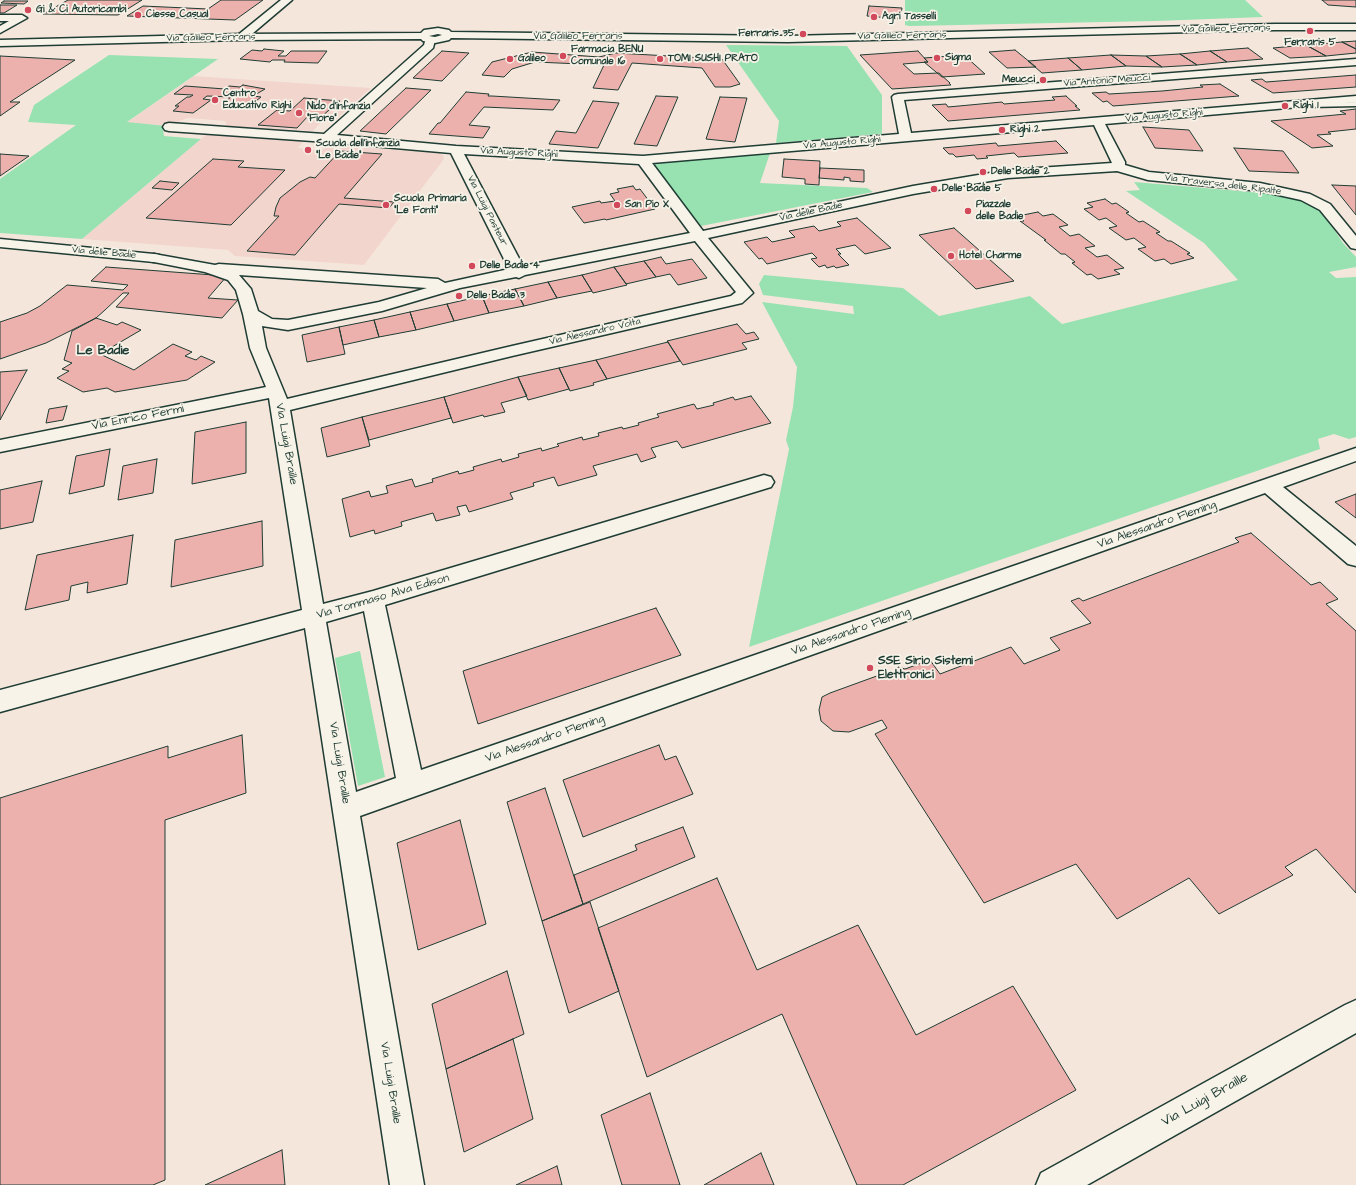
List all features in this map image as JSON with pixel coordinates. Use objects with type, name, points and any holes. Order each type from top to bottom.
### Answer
[{"type":"street","points":[[242,37],[287,0]]},
{"type":"street","points":[[0,18],[22,18],[0,30]]},
{"type":"street","name":"Via Galileo Ferraris","points":[[0,43],[242,37],[426,38],[428,32],[438,31],[445,32],[448,35],[796,38],[1275,27],[1356,27]]},
{"type":"street","points":[[327,138],[428,46],[426,38]]},
{"type":"street","name":"Via Antonio Meucci","points":[[906,137],[898,98],[1356,62]]},
{"type":"street","name":"Via Augusto Righi","points":[[169,127],[327,138],[456,150],[643,160],[1356,99]]},
{"type":"street","points":[[1098,122],[1119,162],[1118,167]]},
{"type":"street","name":"Via Luigi Pasteur","points":[[456,150],[519,273]]},
{"type":"street","name":"Via Alessandro Volta","points":[[278,399],[504,352],[736,300],[745,293],[699,236],[643,160]]},
{"type":"street","name":"Via delle Badie","points":[[208,268],[233,277],[253,298],[268,323],[288,325],[382,306],[457,284],[519,273],[962,181],[1008,174],[1118,167]]},
{"type":"street","name":"Via Traversa delle Ripalte","points":[[1118,167],[1148,176],[1260,187],[1305,197],[1325,207],[1356,245]]},
{"type":"street","name":"Via delle Badie","points":[[0,244],[154,258],[208,268],[457,284]]},
{"type":"street","name":"Via delle Badie","points":[[253,298],[279,278],[310,274]]},
{"type":"street","points":[[382,306],[395,294],[394,288],[385,280]]},
{"type":"street","name":"Via Luigi Braille","points":[[253,298],[258,346],[278,399],[315,617],[407,1185]]},
{"type":"street","points":[[258,346],[262,336],[288,325]]},
{"type":"street","name":"Via Enrico Fermi","points":[[0,446],[278,399]]},
{"type":"street","name":"Via Alessandro Fleming","points":[[346,808],[1269,486],[1356,454]]},
{"type":"street","name":"Via Tommaso Alva Edison","points":[[0,701],[315,617],[764,482]]},
{"type":"street","points":[[1269,486],[1356,558]]},
{"type":"street","points":[[373,600],[411,786]]},
{"type":"street","name":"Via Luigi Braille","points":[[1053,1185],[1356,1016]]},
{"type":"lane","points":[[1278,105],[1356,104]]},
{"type":"shaded area","points":[[194,76],[371,88],[334,121],[323,120],[313,131],[227,126],[225,121],[188,118],[166,126],[126,123]]},
{"type":"shaded area","points":[[208,133],[304,140],[298,148],[322,150],[328,145],[439,153],[443,155],[444,159],[364,265],[235,256],[228,250],[82,239]]},
{"type":"green space","points":[[905,0],[1245,0],[1263,17],[1156,21],[909,26],[905,25]]},
{"type":"green space","points":[[726,45],[847,46],[882,95],[882,134],[776,143],[779,121]]},
{"type":"green space","points":[[109,55],[218,59],[127,122],[166,126],[163,129],[164,136],[201,139],[82,239],[0,233],[0,179],[76,125],[28,122],[34,105]]},
{"type":"green space","points":[[770,153],[760,183],[867,188],[873,192],[701,226],[652,164]]},
{"type":"green space","points":[[1134,182],[1275,194],[1301,199],[1322,211],[1343,243],[1356,257],[1356,267],[1329,272],[1336,278],[1356,277],[1356,437],[1349,439],[1334,434],[1318,439],[1320,449],[749,647],[789,449],[786,440],[793,407],[797,367],[762,302],[854,314],[853,306],[763,295],[759,284],[764,275],[903,288],[939,316],[1030,296],[1062,324],[1238,280],[1204,243],[1126,191],[1140,190]]},
{"type":"green space","points":[[360,651],[385,777],[358,786],[335,658]]},
{"type":"building","points":[[68,0],[142,0],[118,15],[43,14]]},
{"type":"building","points":[[221,0],[263,0],[235,20],[127,16],[143,6],[208,9]]},
{"type":"building","points":[[1322,0],[1356,0],[1356,7],[1328,5]]},
{"type":"building","points":[[4,1],[28,1],[24,4],[1,3]]},
{"type":"building","points":[[0,5],[17,5],[4,13],[0,13]]},
{"type":"building","points":[[869,6],[902,8],[900,19],[867,16]]},
{"type":"building","points":[[1356,41],[1356,49],[1342,42]]},
{"type":"building","points":[[1342,42],[1356,49],[1356,53],[1326,56],[1306,45]]},
{"type":"building","points":[[1306,45],[1326,56],[1290,58],[1273,48]]},
{"type":"building","points":[[1248,48],[1263,59],[1227,62],[1210,51]]},
{"type":"building","points":[[264,49],[284,51],[278,56],[286,56],[291,51],[327,51],[318,63],[284,62],[285,60],[272,60],[270,62],[240,59],[252,50],[262,51]]},
{"type":"building","points":[[1015,50],[1036,67],[1007,68],[989,52]]},
{"type":"building","points":[[442,51],[469,53],[442,81],[413,78]]},
{"type":"building","points":[[918,51],[928,62],[903,64],[914,74],[939,73],[951,85],[892,89],[860,55]]},
{"type":"building","points":[[1210,51],[1227,62],[1197,65],[1180,54]]},
{"type":"building","points":[[532,52],[599,57],[616,53],[722,59],[740,84],[730,87],[715,87],[702,68],[632,63],[618,90],[593,88],[604,65],[535,62],[512,69],[504,77],[482,75],[492,62]]},
{"type":"building","points":[[1180,54],[1197,65],[1162,67],[1146,56]]},
{"type":"building","points":[[964,55],[985,74],[942,77],[924,62],[928,62],[924,58]]},
{"type":"building","points":[[1111,55],[1146,56],[1162,67],[1126,66]]},
{"type":"building","points":[[1111,55],[1126,66],[1082,70],[1068,58]]},
{"type":"building","points":[[0,56],[75,60],[10,102],[20,102],[0,116]]},
{"type":"building","points":[[1068,58],[1082,70],[1042,73],[1028,61]]},
{"type":"building","points":[[1356,75],[1356,87],[1273,93],[1251,80],[1262,79],[1266,82]]},
{"type":"building","points":[[1220,84],[1239,96],[1113,106],[1107,101],[1103,102],[1092,93],[1106,92],[1109,94],[1162,91],[1203,87],[1200,85]]},
{"type":"building","name":"Centro Educativo Righi","points":[[243,85],[265,89],[253,96],[261,97],[256,101],[251,101],[248,104],[225,102],[231,97],[207,96],[203,99],[211,100],[193,113],[173,111],[179,106],[175,106],[187,97],[193,95],[174,94],[185,86],[225,89],[229,86],[240,87]]},
{"type":"building","points":[[406,88],[431,90],[386,134],[360,131]]},
{"type":"building","points":[[466,92],[489,94],[488,96],[560,100],[553,110],[484,107],[469,125],[490,127],[483,138],[429,134]]},
{"type":"building","points":[[656,96],[678,97],[657,146],[634,144]]},
{"type":"building","points":[[1066,96],[1080,110],[948,121],[932,105],[946,104],[948,107],[1002,102],[1004,104],[1055,100],[1052,97]]},
{"type":"building","points":[[720,97],[747,98],[735,142],[706,139]]},
{"type":"building","name":"Nido d'infanzia \"Fiore\"","points":[[304,98],[340,101],[322,116],[309,115],[297,128],[258,125],[277,110],[290,111]]},
{"type":"building","points":[[593,101],[619,103],[598,148],[549,144],[556,131],[576,133]]},
{"type":"building","points":[[1356,109],[1356,129],[1328,132],[1331,134],[1317,135],[1333,146],[1312,148],[1271,121],[1346,114],[1340,111]]},
{"type":"building","points":[[1143,127],[1189,130],[1203,151],[1155,148]]},
{"type":"building","points":[[1056,141],[1068,153],[1018,157],[1014,153],[986,156],[988,158],[977,159],[974,155],[956,157],[953,154],[949,154],[943,148],[996,143],[998,146]]},
{"type":"building","points":[[1234,148],[1283,151],[1299,173],[1249,171]]},
{"type":"building","points":[[340,151],[382,154],[344,198],[394,202],[389,208],[339,204],[295,255],[247,251],[279,216],[274,216],[280,198],[300,182],[310,177],[315,178]]},
{"type":"building","points":[[0,154],[29,156],[0,176]]},
{"type":"building","points":[[213,159],[244,161],[238,167],[285,170],[231,225],[146,218]]},
{"type":"building","points":[[784,159],[820,161],[819,185],[805,184],[805,179],[782,177]]},
{"type":"building","points":[[820,168],[864,170],[864,182],[850,181],[850,178],[844,177],[844,180],[819,178]]},
{"type":"building","points":[[160,181],[179,183],[172,190],[152,188]]},
{"type":"building","points":[[1332,185],[1356,186],[1356,215]]},
{"type":"building","name":"San Pio X","points":[[633,186],[636,190],[640,189],[655,209],[606,220],[584,223],[572,207],[600,201],[601,203],[615,201],[610,194],[619,192],[617,189]]},
{"type":"building","points":[[1105,199],[1112,204],[1116,203],[1129,212],[1126,213],[1139,222],[1143,221],[1160,232],[1156,233],[1190,253],[1187,254],[1194,258],[1171,264],[1164,259],[1155,261],[1138,249],[1146,247],[1134,238],[1126,240],[1109,228],[1117,226],[1106,218],[1099,220],[1084,209],[1093,207],[1087,203]]},
{"type":"building","points":[[1038,212],[1043,216],[1053,214],[1068,225],[1059,227],[1070,236],[1079,234],[1095,246],[1085,248],[1097,257],[1107,255],[1124,268],[1114,270],[1120,274],[1098,279],[1091,274],[1087,275],[1072,263],[1075,262],[1065,254],[1061,254],[1044,240],[1046,240],[1020,221],[1024,221],[1018,216]]},
{"type":"building","points":[[857,218],[891,248],[865,254],[855,245],[836,249],[841,254],[838,254],[849,265],[836,268],[834,266],[827,268],[825,265],[819,267],[811,259],[817,258],[812,253],[767,264],[762,258],[759,259],[744,242],[767,237],[772,242],[795,237],[789,231],[814,226],[819,231],[841,226],[837,222]]},
{"type":"building","points":[[954,228],[1014,281],[976,289],[919,235]]},
{"type":"building","points":[[661,257],[666,264],[692,259],[707,278],[678,285],[670,274],[656,277],[644,261]]},
{"type":"building","points":[[644,261],[656,277],[626,284],[614,267]]},
{"type":"building","points":[[106,267],[227,276],[208,298],[238,300],[222,318],[116,307],[129,293],[123,293],[96,318],[46,343],[0,359],[0,322],[27,313],[40,306],[67,285],[123,290],[128,285],[91,281]]},
{"type":"building","points":[[614,267],[627,285],[593,293],[582,275]]},
{"type":"building","points":[[582,275],[592,291],[557,298],[548,282]]},
{"type":"building","points":[[548,282],[557,298],[524,306],[515,289]]},
{"type":"building","points":[[515,289],[524,306],[489,313],[482,296]]},
{"type":"building","points":[[482,296],[489,313],[454,321],[447,304]]},
{"type":"building","points":[[447,304],[454,321],[416,330],[410,312]]},
{"type":"building","points":[[410,312],[416,330],[379,337],[374,320]]},
{"type":"building","points":[[96,318],[117,325],[122,322],[141,330],[100,354],[134,370],[173,344],[192,352],[185,356],[196,360],[201,356],[215,362],[187,380],[115,392],[107,388],[83,392],[57,378],[69,371],[62,369],[72,363],[64,360],[72,331]]},
{"type":"building","points":[[374,320],[379,337],[343,345],[339,327]]},
{"type":"building","points":[[737,324],[746,334],[754,332],[759,339],[742,343],[747,349],[683,365],[667,341]]},
{"type":"building","points":[[339,327],[345,354],[307,362],[302,335]]},
{"type":"building","points":[[668,342],[680,361],[607,379],[596,360]]},
{"type":"building","points":[[596,360],[607,379],[593,383],[594,385],[570,391],[559,368]]},
{"type":"building","points":[[559,368],[569,389],[528,400],[518,377]]},
{"type":"building","points":[[27,370],[0,420],[0,372]]},
{"type":"building","points":[[518,377],[527,396],[501,403],[505,412],[484,417],[483,415],[453,423],[444,397]]},
{"type":"building","points":[[751,396],[771,423],[682,448],[677,441],[651,448],[656,457],[641,462],[637,454],[593,466],[597,475],[558,486],[554,477],[533,483],[534,486],[510,493],[513,499],[469,512],[466,505],[457,507],[460,515],[436,521],[433,513],[401,522],[402,526],[375,534],[374,530],[350,537],[342,499],[369,491],[371,497],[388,493],[386,486],[412,479],[415,487],[433,482],[432,479],[458,471],[459,474],[474,470],[473,467],[501,459],[502,462],[519,457],[518,454],[541,448],[542,451],[559,446],[557,444],[582,437],[583,440],[599,436],[598,433],[622,427],[623,429],[639,425],[638,423],[659,417],[657,414],[694,404],[697,409],[714,405],[713,403],[733,397],[735,400]]},
{"type":"building","points":[[444,397],[451,418],[369,440],[362,417]]},
{"type":"building","points":[[67,406],[63,420],[46,423],[49,409]]},
{"type":"building","points":[[362,417],[370,446],[327,457],[321,428]]},
{"type":"building","points":[[246,422],[246,473],[192,484],[195,432]]},
{"type":"building","points":[[110,449],[104,486],[69,494],[76,456]]},
{"type":"building","points":[[157,459],[153,493],[118,500],[123,466]]},
{"type":"building","points":[[42,481],[33,522],[0,529],[0,490]]},
{"type":"building","points":[[1356,494],[1356,518],[1335,502]]},
{"type":"building","points":[[262,521],[263,566],[171,587],[175,540]]},
{"type":"building","points":[[1251,533],[1311,585],[1320,582],[1338,599],[1326,604],[1356,631],[1356,893],[1316,849],[1285,867],[1293,875],[1219,914],[1189,878],[1117,919],[1076,864],[984,903],[875,734],[887,728],[882,720],[849,732],[833,731],[821,721],[819,710],[822,697],[885,673],[895,674],[898,667],[905,669],[930,660],[940,674],[1011,647],[1024,664],[1060,650],[1050,638],[1091,623],[1071,601],[1079,598],[1083,601],[1239,542],[1235,538]]},
{"type":"building","points":[[133,535],[127,584],[87,593],[88,582],[71,586],[69,600],[25,610],[37,555]]},
{"type":"building","points":[[656,608],[681,655],[478,724],[463,671]]},
{"type":"building","points":[[242,735],[246,793],[165,820],[165,1180],[153,1185],[0,1185],[0,798],[168,746],[168,758]]},
{"type":"building","points":[[659,745],[665,760],[676,756],[693,794],[583,837],[563,780]]},
{"type":"building","points":[[545,788],[583,904],[542,921],[507,802]]},
{"type":"building","points":[[460,820],[486,924],[418,950],[397,843]]},
{"type":"building","points":[[683,827],[695,857],[583,904],[574,875],[637,850],[635,845]]},
{"type":"building","points":[[717,878],[757,970],[858,925],[916,1035],[1013,986],[1076,1090],[903,1185],[857,1185],[782,1014],[647,1077],[598,928]]},
{"type":"building","points":[[590,902],[619,991],[569,1013],[542,921]]},
{"type":"building","points":[[507,971],[524,1034],[446,1069],[432,1004]]},
{"type":"building","points":[[513,1039],[533,1119],[464,1152],[446,1069]]},
{"type":"building","points":[[650,1093],[680,1185],[622,1185],[601,1115]]},
{"type":"building","points":[[282,1150],[285,1185],[205,1185]]},
{"type":"building","points":[[761,1153],[774,1185],[704,1185]]},
{"type":"building","points":[[557,1166],[562,1185],[516,1185]]},
{"type":"place","name":"Gi & Ci Autoricambi","points":[[28,10]]},
{"type":"place","name":"Ciesse Casual","points":[[138,15]]},
{"type":"place","name":"Agri Tasselli","points":[[874,17]]},
{"type":"place","name":"Ferraris 5","points":[[1310,31]]},
{"type":"place","name":"Ferraris 35","points":[[803,34]]},
{"type":"place","name":"Farmacia BENU Comunale 16","points":[[563,56]]},
{"type":"place","name":"Sigma","points":[[937,58]]},
{"type":"place","name":"Galileo","points":[[510,59]]},
{"type":"place","name":"TOMI SUSHI PRATO","points":[[660,59]]},
{"type":"place","name":"Meucci","points":[[1043,80]]},
{"type":"place","name":"Centro Educativo Righi","points":[[215,100]]},
{"type":"place","name":"Righi 1","points":[[1285,106]]},
{"type":"place","name":"Nido d'infanzia \"Fiore\"","points":[[299,113]]},
{"type":"place","name":"Righi 2","points":[[1002,130]]},
{"type":"place","name":"Scuola dell'infanzia \"Le Badie\"","points":[[308,150]]},
{"type":"place","name":"Delle Badie 2","points":[[983,172]]},
{"type":"place","name":"Delle Badie 5","points":[[934,189]]},
{"type":"place","name":"Scuola Primaria \"Le Fonti\"","points":[[386,205]]},
{"type":"place","name":"San Pio X","points":[[617,205]]},
{"type":"place","name":"Piazzale delle Badie","points":[[968,211]]},
{"type":"place","name":"Hotel Charme","points":[[951,256]]},
{"type":"place","name":"Delle Badie 4","points":[[472,266]]},
{"type":"place","name":"Delle Badie 3","points":[[459,296]]},
{"type":"place","name":"SSE Sirio Sistemi Elettronici","points":[[870,668]]},
{"type":"district","name":"Le Badie","points":[[103,351]]}]
